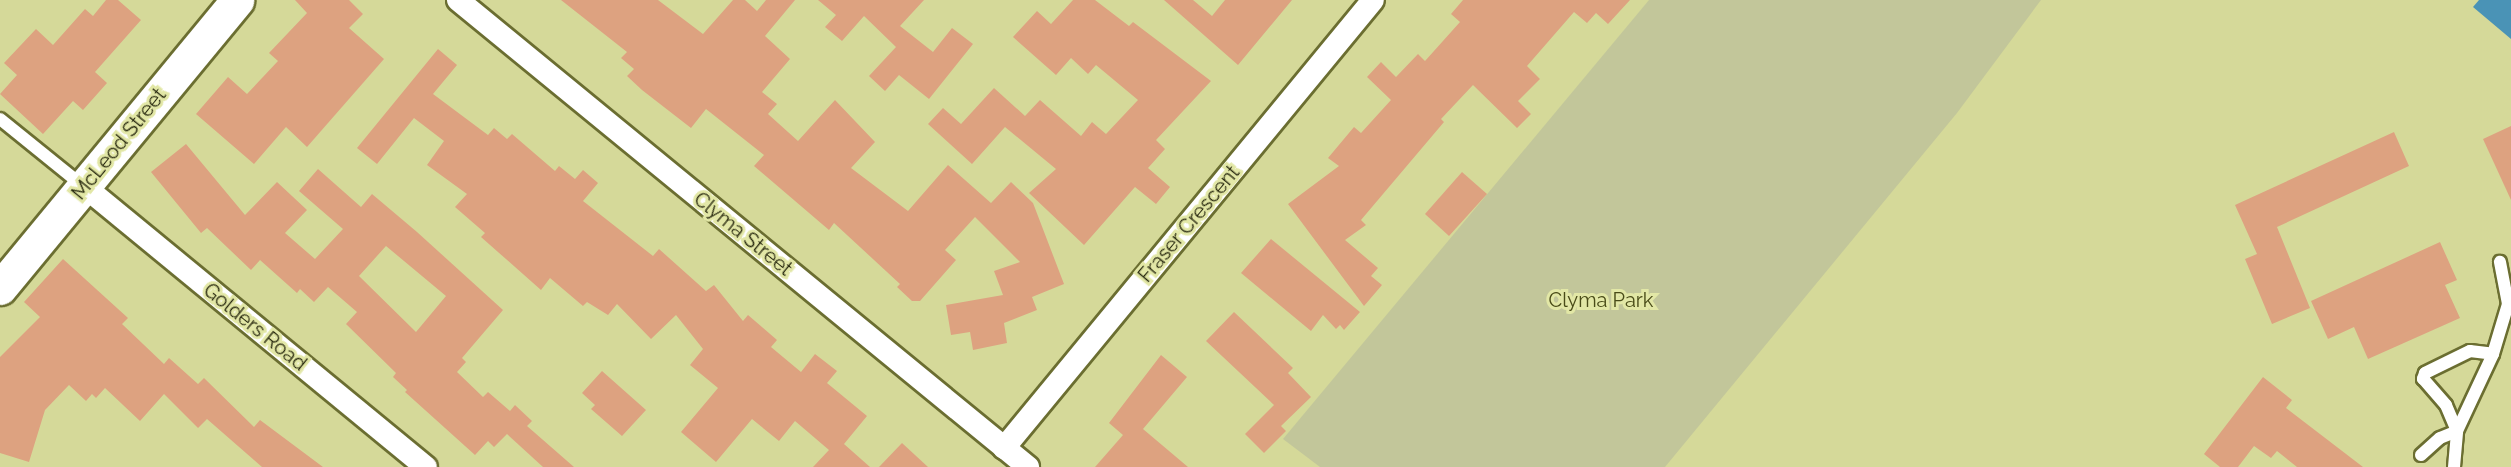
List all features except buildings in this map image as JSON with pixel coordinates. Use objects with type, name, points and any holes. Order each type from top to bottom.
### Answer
[{"type":"street","name":"McLeod Street","points":[[0,288],[237,0]]},
{"type":"street","name":"Clyma Street","points":[[458,0],[1028,467]]},
{"type":"street","name":"Fraser Crescent","points":[[1004,448],[1373,0]]},
{"type":"street","name":"Golders Road","points":[[85,187],[426,467]]},
{"type":"lane","points":[[0,119],[85,187]]},
{"type":"lane","points":[[2454,467],[2457,431],[2493,354],[2508,304],[2500,262]]},
{"type":"lane","points":[[2457,431],[2446,405],[2423,379],[2425,373],[2470,351],[2493,354]]},
{"type":"lane","points":[[2421,455],[2440,438],[2457,431]]},
{"type":"green space","name":"Clyma Park","points":[[1649,0],[2041,0],[1957,113],[1665,467],[1320,467],[1283,439]]},
{"type":"water","points":[[2479,0],[2511,0],[2511,39],[2473,7]]}]
